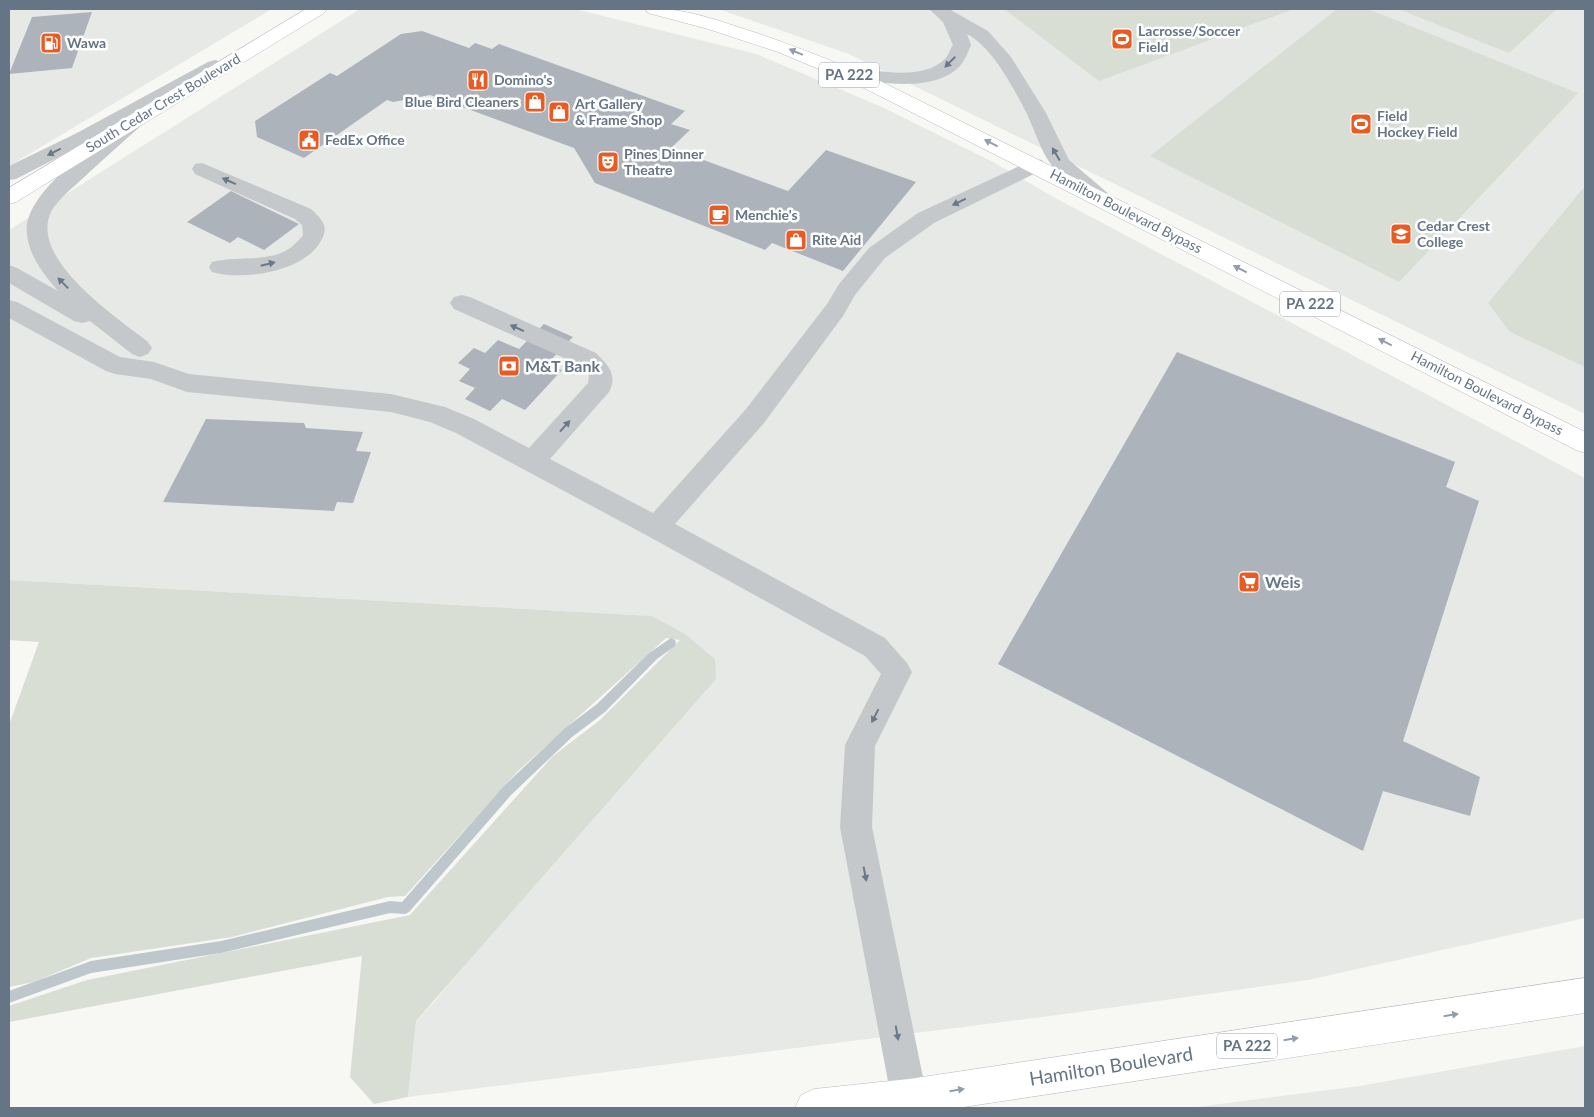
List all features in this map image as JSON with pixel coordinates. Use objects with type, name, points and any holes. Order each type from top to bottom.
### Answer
[{"type":"main road","name":"South Cedar Crest Boulevard","points":[[9,197],[318,9]]},
{"type":"main road","name":"Hamilton Boulevard Bypass","points":[[654,9],[714,25],[785,48],[915,105],[1585,443]]},
{"type":"main road","name":"Hamilton Boulevard","points":[[814,1108],[909,1097],[1585,995]]},
{"type":"lane","points":[[839,71],[910,79],[934,74],[953,62],[962,45],[945,14]]},
{"type":"lane","points":[[945,14],[982,35],[1002,57],[1036,113],[1046,138],[1061,164],[1103,200]]},
{"type":"lane","points":[[9,174],[82,138],[283,30]]},
{"type":"lane","points":[[138,118],[60,188],[41,212],[37,231],[39,247],[52,272],[74,294],[140,348],[154,371]]},
{"type":"lane","points":[[656,528],[755,416],[835,310],[847,290],[877,254],[904,232],[926,218],[1035,165]]},
{"type":"lane","points":[[202,169],[303,214],[313,223],[314,235],[302,250],[280,261],[252,268],[220,267]]},
{"type":"lane","points":[[9,272],[140,348]]},
{"type":"lane","points":[[462,302],[588,359],[601,373],[600,386],[532,462]]},
{"type":"lane","points":[[9,308],[115,365]]},
{"type":"lane","points":[[9,323],[115,365],[154,371],[187,384],[391,403],[436,414],[465,426],[875,647],[897,672],[860,745],[856,827],[909,1097]]},
{"type":"shaded area","points":[[9,9],[272,9],[9,166]]},
{"type":"shaded area","points":[[360,9],[575,9],[756,54],[882,107],[993,162],[1057,199],[1585,478],[1585,918],[1308,980],[1058,1015],[408,1097],[416,1021],[436,1000],[715,659],[652,616],[9,580],[9,230]]},
{"type":"shaded area","name":"Cedar Crest College","points":[[718,9],[1585,9],[1585,414],[849,54]]},
{"type":"shaded area","name":"Lacrosse/Soccer Field","points":[[1004,9],[1294,9],[1099,81]]},
{"type":"shaded area","name":"Field Hockey Field","points":[[1337,9],[1368,9],[1578,93],[1399,282],[1150,156]]},
{"type":"shaded area","points":[[1398,9],[1557,9],[1509,53]]},
{"type":"shaded area","points":[[1585,186],[1585,367],[1510,332],[1488,303]]},
{"type":"shaded area","points":[[9,580],[652,616],[685,634],[715,659],[716,679],[416,1021],[408,1097],[374,1104],[350,1077],[362,956],[9,1022],[9,1006],[87,980],[410,915],[553,756],[600,720],[680,640],[666,638],[518,771],[405,896],[388,897],[232,937],[91,958],[34,982],[9,987],[9,725],[39,642],[9,640]]},
{"type":"shaded area","points":[[1585,1046],[1585,1108],[1189,1108],[1360,1086]]},
{"type":"building","name":"Wawa","points":[[92,12],[72,68],[9,74],[32,17]]},
{"type":"building","points":[[422,31],[469,48],[475,43],[492,49],[499,44],[685,111],[671,124],[690,130],[671,148],[788,191],[826,150],[916,182],[843,271],[772,243],[765,250],[595,183],[574,148],[430,95],[393,102],[387,100],[304,158],[257,137],[255,121],[330,73],[337,76],[401,34]]},
{"type":"building","points":[[231,191],[299,224],[264,250],[238,237],[230,243],[187,222]]},
{"type":"building","name":"M&T Bank","points":[[544,324],[573,337],[547,364],[562,370],[525,410],[502,399],[490,411],[465,399],[475,388],[459,381],[470,369],[458,363],[474,348],[485,353],[498,340],[519,349]]},
{"type":"building","name":"Weis","points":[[1177,352],[1455,462],[1446,487],[1479,501],[1403,741],[1480,777],[1470,816],[1383,791],[1363,851],[998,664]]},
{"type":"building","points":[[206,419],[304,423],[306,428],[363,432],[356,451],[371,452],[353,503],[337,502],[334,511],[163,502]]},
{"type":"waterway","points":[[9,997],[91,967],[221,947],[390,907],[405,908],[507,791],[568,733],[601,708],[653,656],[671,643]]},
{"type":"place","name":"Lacrosse/Soccer Field","points":[[1122,39]]},
{"type":"place","name":"Wawa","points":[[51,43]]},
{"type":"place","name":"Domino's","points":[[478,80]]},
{"type":"place","name":"Blue Bird Cleaners","points":[[535,102]]},
{"type":"place","name":"Art Gallery & Frame Shop","points":[[559,112]]},
{"type":"place","name":"Field Hockey Field","points":[[1361,124]]},
{"type":"place","name":"FedEx Office","points":[[309,140]]},
{"type":"place","name":"Pines Dinner Theatre","points":[[608,162]]},
{"type":"place","name":"Menchie's","points":[[719,215]]},
{"type":"place","name":"Cedar Crest College","points":[[1401,234]]},
{"type":"place","name":"Rite Aid","points":[[796,240]]},
{"type":"place","name":"M&T Bank","points":[[509,366]]},
{"type":"place","name":"Weis","points":[[1249,582]]}]
